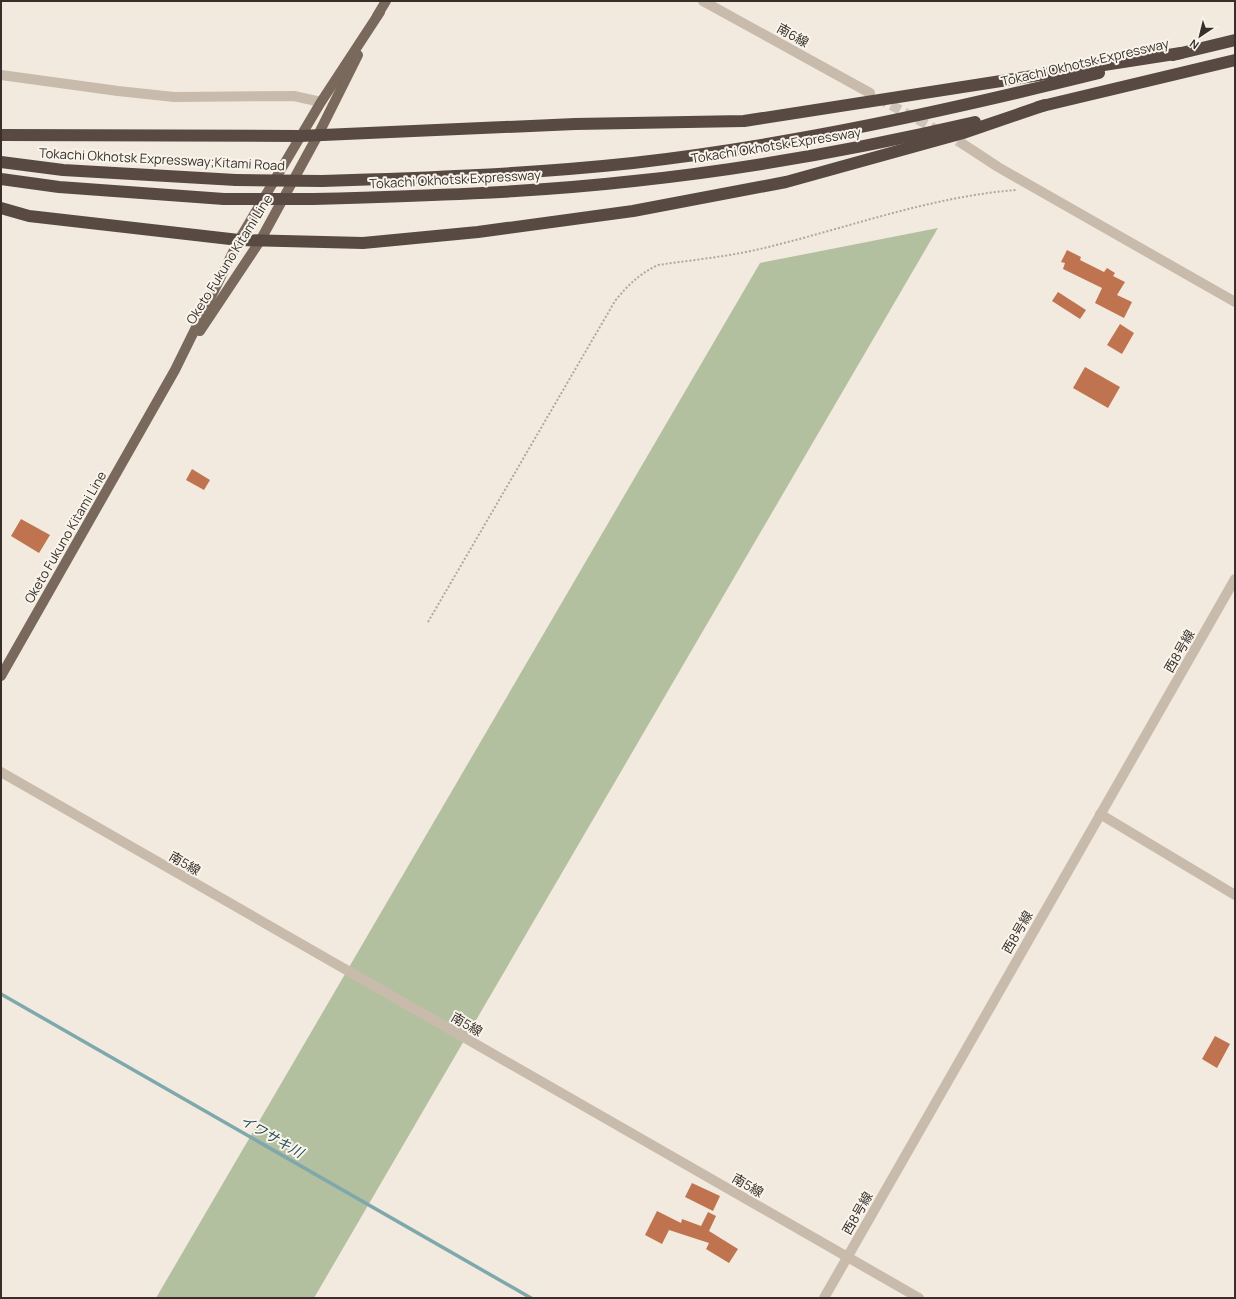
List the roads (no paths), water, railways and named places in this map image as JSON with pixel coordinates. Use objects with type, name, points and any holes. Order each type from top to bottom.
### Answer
[{"type":"highway","name":"Tokachi Okhotsk Expressway","points":[[322,181],[483,176],[634,163],[780,142],[956,107],[1235,40]]},
{"type":"highway","points":[[1,135],[300,136],[575,124],[744,121],[1181,53]]},
{"type":"highway","name":"Tokachi Okhotsk Expressway","points":[[1,179],[59,187],[224,199],[313,199],[484,194],[635,181],[783,160],[960,125],[1235,60]]},
{"type":"highway","points":[[1,208],[29,216],[240,240],[362,242],[478,232],[633,211],[786,182],[963,133],[1045,105]]},
{"type":"highway","name":"Tokachi Okhotsk Expressway;Kitami Road","points":[[1,162],[63,170],[236,180],[322,181]]},
{"type":"main road","name":"Oketo Fukuno Kitami Line","points":[[175,370],[260,241],[318,135],[386,1]]},
{"type":"main road","name":"Oketo Fukuno Kitami Line","points":[[1,676],[175,370],[240,240],[300,136],[380,12]]},
{"type":"street","name":"南6線","points":[[703,1],[870,93]]},
{"type":"street","points":[[1,74],[118,91],[174,97],[294,96],[321,102]]},
{"type":"street","points":[[963,144],[1035,188],[1235,302]]},
{"type":"street","name":"西8号線","points":[[824,1298],[1235,579]]},
{"type":"street","name":"南5線","points":[[1,772],[919,1298]]},
{"type":"street","points":[[1100,814],[1235,895]]},
{"type":"waterway","name":"イワサキ川","points":[[1,994],[531,1298]]},
{"type":"tunnel","points":[[878,98],[963,144]]}]
